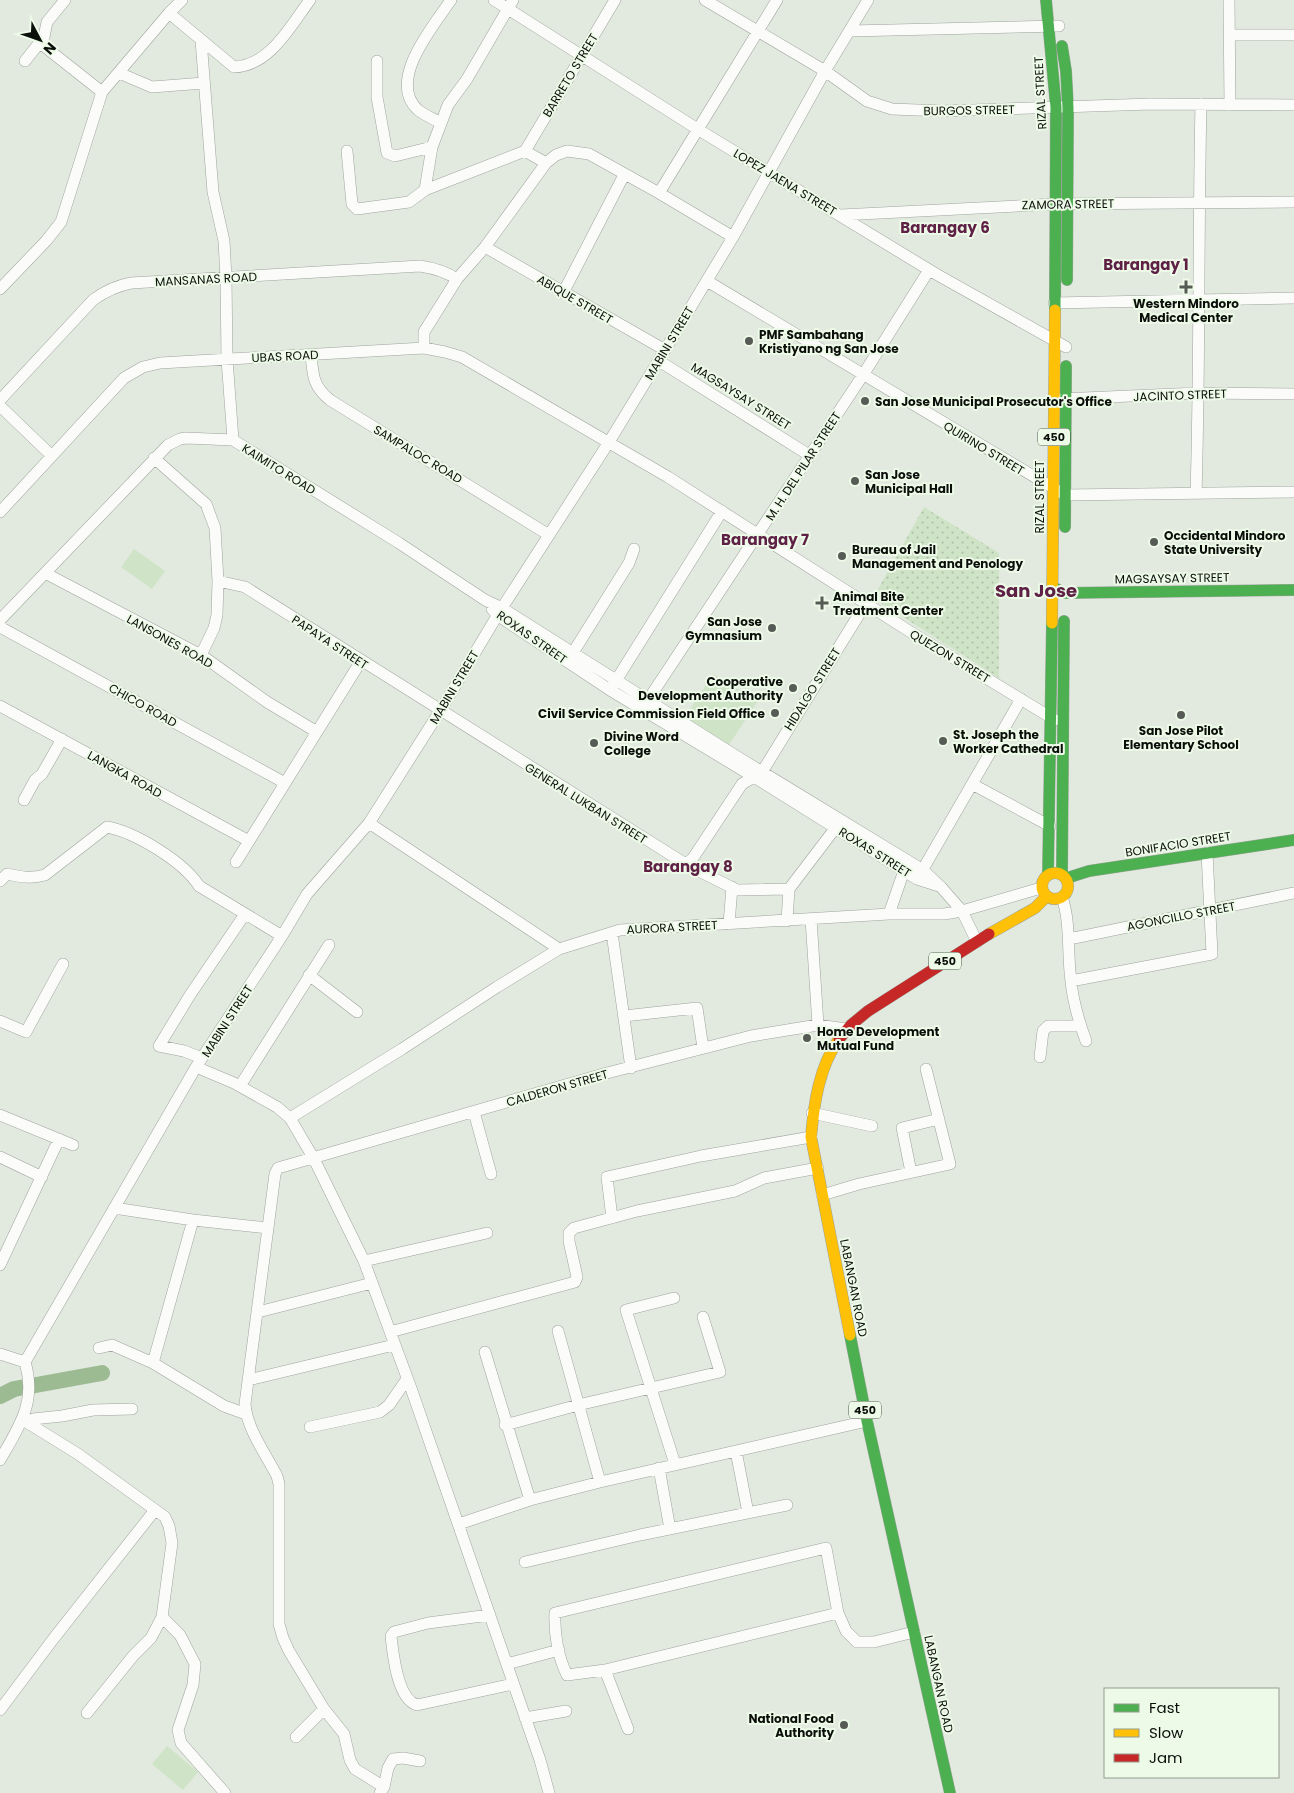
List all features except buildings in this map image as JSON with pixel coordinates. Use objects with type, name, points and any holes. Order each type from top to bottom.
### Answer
[{"type":"main road","name":"RIZAL STREET","points":[[1046,0],[1066,71],[1068,108],[1067,307]]},
{"type":"main road","name":"RIZAL STREET","points":[[1048,875],[1053,587],[1056,107],[1054,26],[1057,0]]},
{"type":"main road","name":"450","points":[[1065,534],[1066,342]]},
{"type":"main road","name":"MAGSAYSAY STREET","points":[[1053,587],[1064,597],[1294,590]]},
{"type":"main road","points":[[1064,597],[1064,876],[1068,887],[1062,897],[1054,899],[1044,892],[1043,879],[1055,872],[1064,876]]},
{"type":"main road","name":"BONIFACIO STREET","points":[[1064,876],[1294,840]]},
{"type":"main road","name":"LABANGAN ROAD","points":[[950,1793],[867,1422],[811,1136],[812,1113],[816,1093],[827,1061],[846,1030],[928,971],[1035,908],[1044,892]]},
{"type":"street","points":[[25,61],[44,38],[47,22],[65,0]]},
{"type":"street","points":[[0,289],[46,241],[61,222],[102,92],[182,0]]},
{"type":"street","points":[[169,13],[234,67],[243,67],[265,56],[280,40],[310,0]]},
{"type":"street","points":[[441,123],[417,109],[409,98],[406,86],[420,45],[451,0]]},
{"type":"street","name":"LOPEZ JAENA STREET","points":[[494,0],[511,5],[581,56],[929,270],[1054,340],[1066,342]]},
{"type":"street","name":"BARRETO STREET","points":[[525,151],[615,0]]},
{"type":"street","name":"BURGOS STREET","points":[[706,0],[825,71],[867,101],[892,109],[943,111],[1201,104],[1294,105]]},
{"type":"street","points":[[659,193],[777,0]]},
{"type":"street","name":"MABINI STREET","points":[[25,1362],[199,1062],[282,936],[306,894],[369,823],[440,711],[500,611],[609,442],[733,238],[825,71],[868,0]]},
{"type":"street","points":[[1229,0],[1230,105]]},
{"type":"street","points":[[425,190],[432,147],[448,105],[467,80],[511,5]]},
{"type":"street","points":[[850,31],[1054,26]]},
{"type":"street","points":[[1230,35],[1294,35]]},
{"type":"street","points":[[201,40],[214,192],[224,240],[227,359],[233,440]]},
{"type":"street","points":[[40,43],[102,92]]},
{"type":"street","points":[[377,61],[377,97],[386,153],[395,156],[432,147]]},
{"type":"street","points":[[119,73],[152,88],[204,83]]},
{"type":"street","points":[[1196,494],[1199,393],[1201,104]]},
{"type":"street","points":[[347,151],[352,204],[357,209],[409,202],[425,190],[525,151],[546,163]]},
{"type":"street","points":[[424,348],[424,332],[457,279],[485,247],[546,163],[567,151],[588,154],[659,193],[733,238]]},
{"type":"street","points":[[564,293],[624,175]]},
{"type":"street","name":"ZAMORA STREET","points":[[842,215],[1055,204],[1294,202]]},
{"type":"street","name":"ABIQUE STREET","points":[[485,247],[665,350]]},
{"type":"street","name":"MANSANAS ROAD","points":[[0,400],[92,300],[106,291],[131,283],[420,266],[448,273],[457,279]]},
{"type":"street","name":"M. H. DEL PILAR STREET","points":[[645,705],[863,375],[929,270]]},
{"type":"street","name":"QUIRINO STREET","points":[[707,281],[1065,495],[1294,492]]},
{"type":"street","points":[[1054,303],[1067,307],[1200,300],[1294,298]]},
{"type":"street","name":"UBAS ROAD","points":[[0,512],[124,378],[143,367],[160,363],[424,348],[462,357],[609,442]]},
{"type":"street","name":"SAMPALOC ROAD","points":[[311,355],[314,380],[321,393],[330,400],[549,535]]},
{"type":"street","name":"MAGSAYSAY STREET","points":[[658,361],[809,455]]},
{"type":"street","name":"JACINTO STREET","points":[[1054,399],[1199,393],[1294,394]]},
{"type":"street","points":[[0,406],[52,456]]},
{"type":"street","name":"KAIMITO ROAD","points":[[0,620],[154,458],[168,445],[180,439],[233,440],[399,543],[485,600]]},
{"type":"street","name":"QUEZON STREET","points":[[609,442],[1064,725]]},
{"type":"street","points":[[154,458],[206,504],[215,528],[218,581],[217,615],[214,628],[201,656]]},
{"type":"street","points":[[613,685],[722,511]]},
{"type":"street","points":[[570,658],[629,563],[634,549]]},
{"type":"street","name":"LANSONES ROAD","points":[[45,574],[201,656],[267,702],[317,732]]},
{"type":"street","name":"PAPAYA STREET","points":[[218,581],[245,588],[440,711]]},
{"type":"street","name":"ROXAS STREET","points":[[485,600],[570,658],[942,887],[962,911],[977,942]]},
{"type":"street","name":"HIDALGO STREET","points":[[758,774],[866,603]]},
{"type":"street","name":"CHICO ROAD","points":[[0,627],[285,783]]},
{"type":"street","points":[[236,862],[361,662]]},
{"type":"street","points":[[920,874],[1021,699]]},
{"type":"street","name":"LANGKA ROAD","points":[[0,706],[249,841]]},
{"type":"street","name":"GENERAL LUKBAN STREET","points":[[440,711],[680,862],[688,863],[699,871],[743,891],[789,889]]},
{"type":"street","points":[[24,800],[34,780],[42,774],[62,740]]},
{"type":"street","points":[[688,863],[694,858],[742,784],[758,774]]},
{"type":"street","points":[[972,784],[1050,826]]},
{"type":"street","points":[[369,823],[559,949]]},
{"type":"street","points":[[787,921],[789,889],[838,824]]},
{"type":"street","points":[[0,880],[7,874],[25,878],[36,878],[107,827],[120,829],[148,843],[185,869],[193,876],[199,886],[282,936]]},
{"type":"street","points":[[1071,982],[1212,954],[1207,853]]},
{"type":"street","points":[[889,914],[906,866]]},
{"type":"street","points":[[729,924],[732,887]]},
{"type":"street","name":"AURORA STREET","points":[[290,1118],[559,949],[612,932],[889,914],[944,914],[1044,892]]},
{"type":"street","name":"AGONCILLO STREET","points":[[1069,939],[1294,893]]},
{"type":"street","points":[[1062,897],[1069,939],[1071,982],[1080,1026],[1086,1042]]},
{"type":"street","points":[[245,914],[190,995],[159,1046],[184,1051],[199,1062],[277,1107],[290,1118],[314,1159],[364,1262],[372,1283],[459,1524],[540,1760],[549,1793]]},
{"type":"street","points":[[812,919],[818,1025]]},
{"type":"street","points":[[612,932],[631,1068]]},
{"type":"street","points":[[240,1086],[329,945]]},
{"type":"street","points":[[0,1021],[26,1032],[63,964]]},
{"type":"street","points":[[309,975],[357,1012]]},
{"type":"street","points":[[624,1016],[697,1008],[704,1048]]},
{"type":"street","name":"CALDERON STREET","points":[[268,1228],[275,1174],[278,1168],[751,1036],[818,1025],[846,1030]]},
{"type":"street","points":[[1040,1057],[1043,1030],[1048,1026],[1080,1026]]},
{"type":"street","points":[[822,1195],[859,1184],[950,1164],[926,1069]]},
{"type":"street","points":[[474,1112],[491,1174]]},
{"type":"street","points":[[812,1113],[872,1126]]},
{"type":"street","points":[[0,1115],[73,1145]]},
{"type":"street","points":[[911,1172],[902,1128],[938,1120]]},
{"type":"street","points":[[612,1218],[607,1177],[701,1156],[811,1136]]},
{"type":"street","points":[[0,1265],[59,1139]]},
{"type":"street","points":[[0,1156],[42,1177]]},
{"type":"street","points":[[390,1332],[575,1282],[577,1277],[569,1241],[569,1233],[574,1228],[637,1211],[736,1191],[764,1178],[818,1168]]},
{"type":"street","points":[[114,1208],[193,1220],[268,1228],[245,1404],[246,1414],[280,1484],[279,1624],[283,1638],[324,1709],[344,1734],[350,1760],[355,1769],[382,1790],[388,1768],[393,1759],[403,1758],[420,1761]]},
{"type":"street","points":[[153,1363],[193,1220]]},
{"type":"street","points":[[364,1262],[487,1234]]},
{"type":"street","points":[[258,1312],[372,1283]]},
{"type":"street","points":[[674,1298],[626,1310],[675,1464]]},
{"type":"street","points":[[506,1425],[578,1405],[720,1372],[703,1317]]},
{"type":"street","points":[[558,1331],[600,1482]]},
{"type":"street","points":[[99,1348],[112,1345],[153,1363],[224,1406],[246,1414]]},
{"type":"street","points":[[248,1380],[394,1345]]},
{"type":"street","points":[[485,1352],[530,1500]]},
{"type":"street","points":[[0,1354],[25,1362],[28,1374],[25,1422],[0,1460]]},
{"type":"street","points":[[310,1427],[380,1412],[390,1405],[407,1379]]},
{"type":"street","points":[[25,1422],[33,1419],[93,1410],[132,1409]]},
{"type":"street","points":[[25,1422],[78,1454],[164,1517],[169,1526],[172,1543],[162,1617],[151,1638],[133,1656],[87,1713]]},
{"type":"street","points":[[459,1524],[530,1500],[600,1482],[867,1422]]},
{"type":"street","points":[[736,1451],[748,1513]]},
{"type":"street","points":[[659,1468],[670,1530]]},
{"type":"street","points":[[525,1562],[787,1505]]},
{"type":"street","points":[[0,1710],[155,1510]]},
{"type":"street","points":[[838,1613],[606,1670],[567,1675],[562,1666],[554,1624],[555,1613],[826,1548],[838,1613],[846,1631],[857,1642],[874,1642],[914,1632]]},
{"type":"street","points":[[490,1615],[428,1623],[394,1632],[391,1636],[395,1669],[406,1698],[411,1703],[417,1705],[513,1684]]},
{"type":"street","points":[[162,1617],[180,1636],[195,1664],[193,1685],[178,1730],[181,1743],[225,1793]]},
{"type":"street","points":[[507,1664],[559,1650]]},
{"type":"street","points":[[606,1670],[628,1729]]},
{"type":"street","points":[[296,1737],[324,1709]]},
{"type":"street","points":[[525,1718],[566,1711]]},
{"type":"green space","points":[[924,507],[999,553],[999,678],[873,598]]},
{"type":"green space","points":[[134,549],[165,571],[152,589],[121,567]]},
{"type":"green space","points":[[713,674],[757,702],[729,745],[685,717]]},
{"type":"green space","points":[[167,1746],[198,1772],[183,1790],[152,1764]]},
{"type":"waterway","points":[[0,1396],[14,1389],[102,1373]]},
{"type":"traffic: fast","points":[[1046,0],[1056,107],[1055,310]]},
{"type":"traffic: fast","points":[[1062,46],[1066,71],[1068,108],[1067,280]]},
{"type":"traffic: fast","points":[[1065,527],[1066,366]]},
{"type":"traffic: fast","points":[[1053,587],[1064,593],[1294,590]]},
{"type":"traffic: fast","points":[[1062,873],[1064,621]]},
{"type":"traffic: fast","points":[[1048,875],[1052,623]]},
{"type":"traffic: fast","points":[[1067,878],[1089,871],[1294,840]]},
{"type":"traffic: fast","points":[[850,1335],[867,1421],[950,1793]]},
{"type":"traffic: slow","points":[[1052,623],[1055,310]]},
{"type":"traffic: slow","points":[[1055,873],[1064,877],[1068,886],[1064,895],[1055,899],[1046,895],[1042,886],[1046,877],[1055,873]]},
{"type":"traffic: slow","points":[[989,934],[1035,908],[1047,896]]},
{"type":"traffic: slow","points":[[839,1039],[822,1073],[816,1098],[811,1137],[850,1335]]},
{"type":"traffic: jam","points":[[839,1039],[851,1025],[868,1011],[989,934]]},
{"type":"place","name":"Western Mindoro Medical Center","points":[[1186,287]]},
{"type":"place","name":"PMF Sambahang Kristiyano ng San Jose","points":[[749,341]]},
{"type":"place","name":"San Jose Municipal Prosecutor's Office","points":[[865,401]]},
{"type":"place","name":"San Jose Municipal Hall","points":[[855,481]]},
{"type":"place","name":"Occidental Mindoro State University","points":[[1154,542]]},
{"type":"place","name":"Bureau of Jail Management and Penology","points":[[842,556]]},
{"type":"place","name":"Animal Bite Treatment Center","points":[[822,603]]},
{"type":"place","name":"San Jose Gymnasium","points":[[772,628]]},
{"type":"place","name":"Cooperative Development Authority","points":[[793,688]]},
{"type":"place","name":"Civil Service Commission Field Office","points":[[775,713]]},
{"type":"place","name":"San Jose Pilot Elementary School","points":[[1181,715]]},
{"type":"place","name":"St. Joseph the Worker Cathedral","points":[[943,741]]},
{"type":"place","name":"Divine Word College","points":[[594,743]]},
{"type":"place","name":"Home Development Mutual Fund","points":[[807,1038]]},
{"type":"place","name":"National Food Authority","points":[[844,1725]]},
{"type":"district","name":"Barangay 6","points":[[945,227]]},
{"type":"district","name":"Barangay 1","points":[[1146,264]]},
{"type":"district","name":"Barangay 7","points":[[765,539]]},
{"type":"district","name":"San Jose","points":[[1036,590]]},
{"type":"district","name":"Barangay 8","points":[[688,866]]}]
